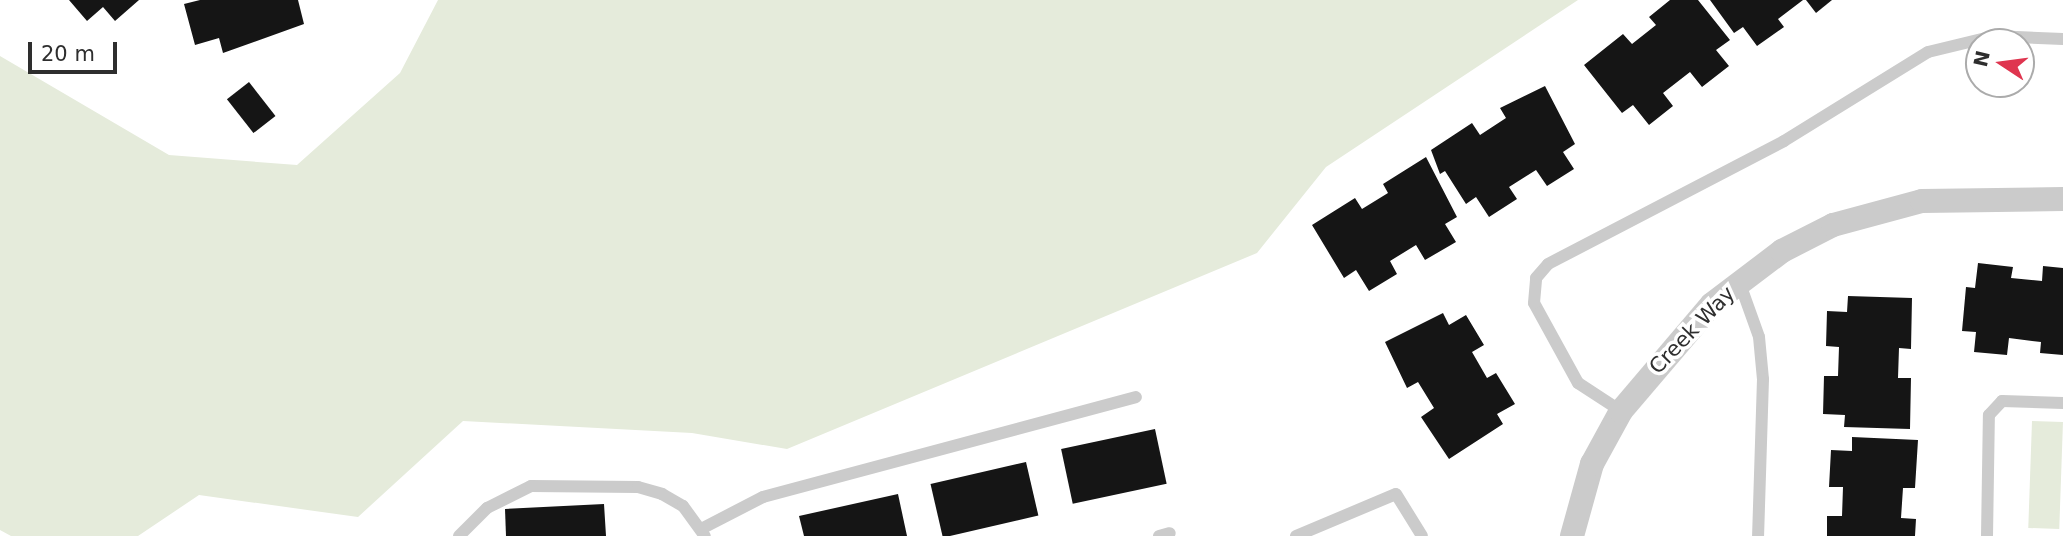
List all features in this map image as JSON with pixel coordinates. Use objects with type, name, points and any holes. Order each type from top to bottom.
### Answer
[{"type":"street","name":"Creek Way","points":[[1572,536],[1592,464],[1622,411],[1671,346],[1739,281],[1792,246],[1866,214],[1980,197],[2063,199]]},
{"type":"lane","points":[[1622,411],[1578,383],[1534,303],[1536,278],[1548,264],[1784,141],[1928,52],[1994,36],[2063,39]]},
{"type":"lane","points":[[1739,281],[1759,337],[1763,379],[1758,536]]},
{"type":"lane","points":[[459,536],[487,508],[531,486],[638,487],[683,506],[703,532],[763,497],[1136,397]]},
{"type":"lane","points":[[1987,536],[1989,415],[2002,401],[2063,403]]},
{"type":"lane","points":[[1296,536],[1396,494],[1422,536]]},
{"type":"green space","points":[[438,0],[1578,0],[1326,167],[1257,253],[787,449],[692,433],[463,421],[358,517],[199,495],[138,536],[11,536],[0,530],[0,56],[169,155],[297,165],[400,73]]},
{"type":"green space","points":[[2032,421],[2063,422],[2059,529],[2028,528]]},
{"type":"building","points":[[69,0],[139,0],[115,21],[103,7],[87,21]]},
{"type":"building","points":[[200,0],[298,0],[304,24],[223,53],[219,38],[195,45],[184,4]]},
{"type":"building","points":[[1670,0],[1698,0],[1730,40],[1716,50],[1729,66],[1702,87],[1690,72],[1663,93],[1673,106],[1649,125],[1633,105],[1622,113],[1584,65],[1623,34],[1632,44],[1656,25],[1649,17]]},
{"type":"building","points":[[1710,0],[1803,0],[1778,19],[1784,27],[1757,46],[1743,27],[1734,33]]},
{"type":"building","points":[[1806,0],[1832,0],[1816,13]]},
{"type":"building","points":[[249,82],[275,116],[253,133],[227,99]]},
{"type":"building","points":[[1545,86],[1575,144],[1563,152],[1574,169],[1547,186],[1536,170],[1509,187],[1517,199],[1489,217],[1476,197],[1466,204],[1445,171],[1440,174],[1431,150],[1472,123],[1480,135],[1506,118],[1500,108]]},
{"type":"building","points":[[1426,157],[1457,217],[1445,224],[1456,242],[1425,260],[1416,245],[1390,261],[1397,274],[1369,291],[1356,270],[1344,278],[1312,225],[1355,198],[1362,209],[1388,193],[1383,184]]},
{"type":"building","points":[[1978,263],[2013,267],[2011,278],[2042,281],[2043,266],[2063,268],[2063,355],[2040,353],[2041,342],[2009,338],[2007,355],[1974,352],[1976,332],[1962,331],[1966,287],[1975,288]]},
{"type":"building","points":[[1848,296],[1912,298],[1911,349],[1899,348],[1898,378],[1911,378],[1910,429],[1844,427],[1845,415],[1823,414],[1824,376],[1838,376],[1839,347],[1826,346],[1827,311],[1847,312]]},
{"type":"building","points":[[1443,313],[1449,325],[1466,315],[1484,345],[1472,352],[1487,378],[1496,373],[1515,404],[1497,414],[1503,424],[1449,459],[1421,417],[1434,408],[1418,382],[1407,388],[1385,342]]},
{"type":"building","points":[[1155,429],[1167,484],[1073,504],[1061,449]]},
{"type":"building","points":[[1852,437],[1918,440],[1915,488],[1903,488],[1901,518],[1916,519],[1915,536],[1827,536],[1827,516],[1842,516],[1843,487],[1829,487],[1831,450],[1852,451]]},
{"type":"building","points":[[1026,462],[1038,516],[943,536],[931,484]]},
{"type":"building","points":[[898,494],[907,536],[804,536],[799,516]]},
{"type":"building","points":[[604,504],[606,536],[506,536],[505,509]]}]
